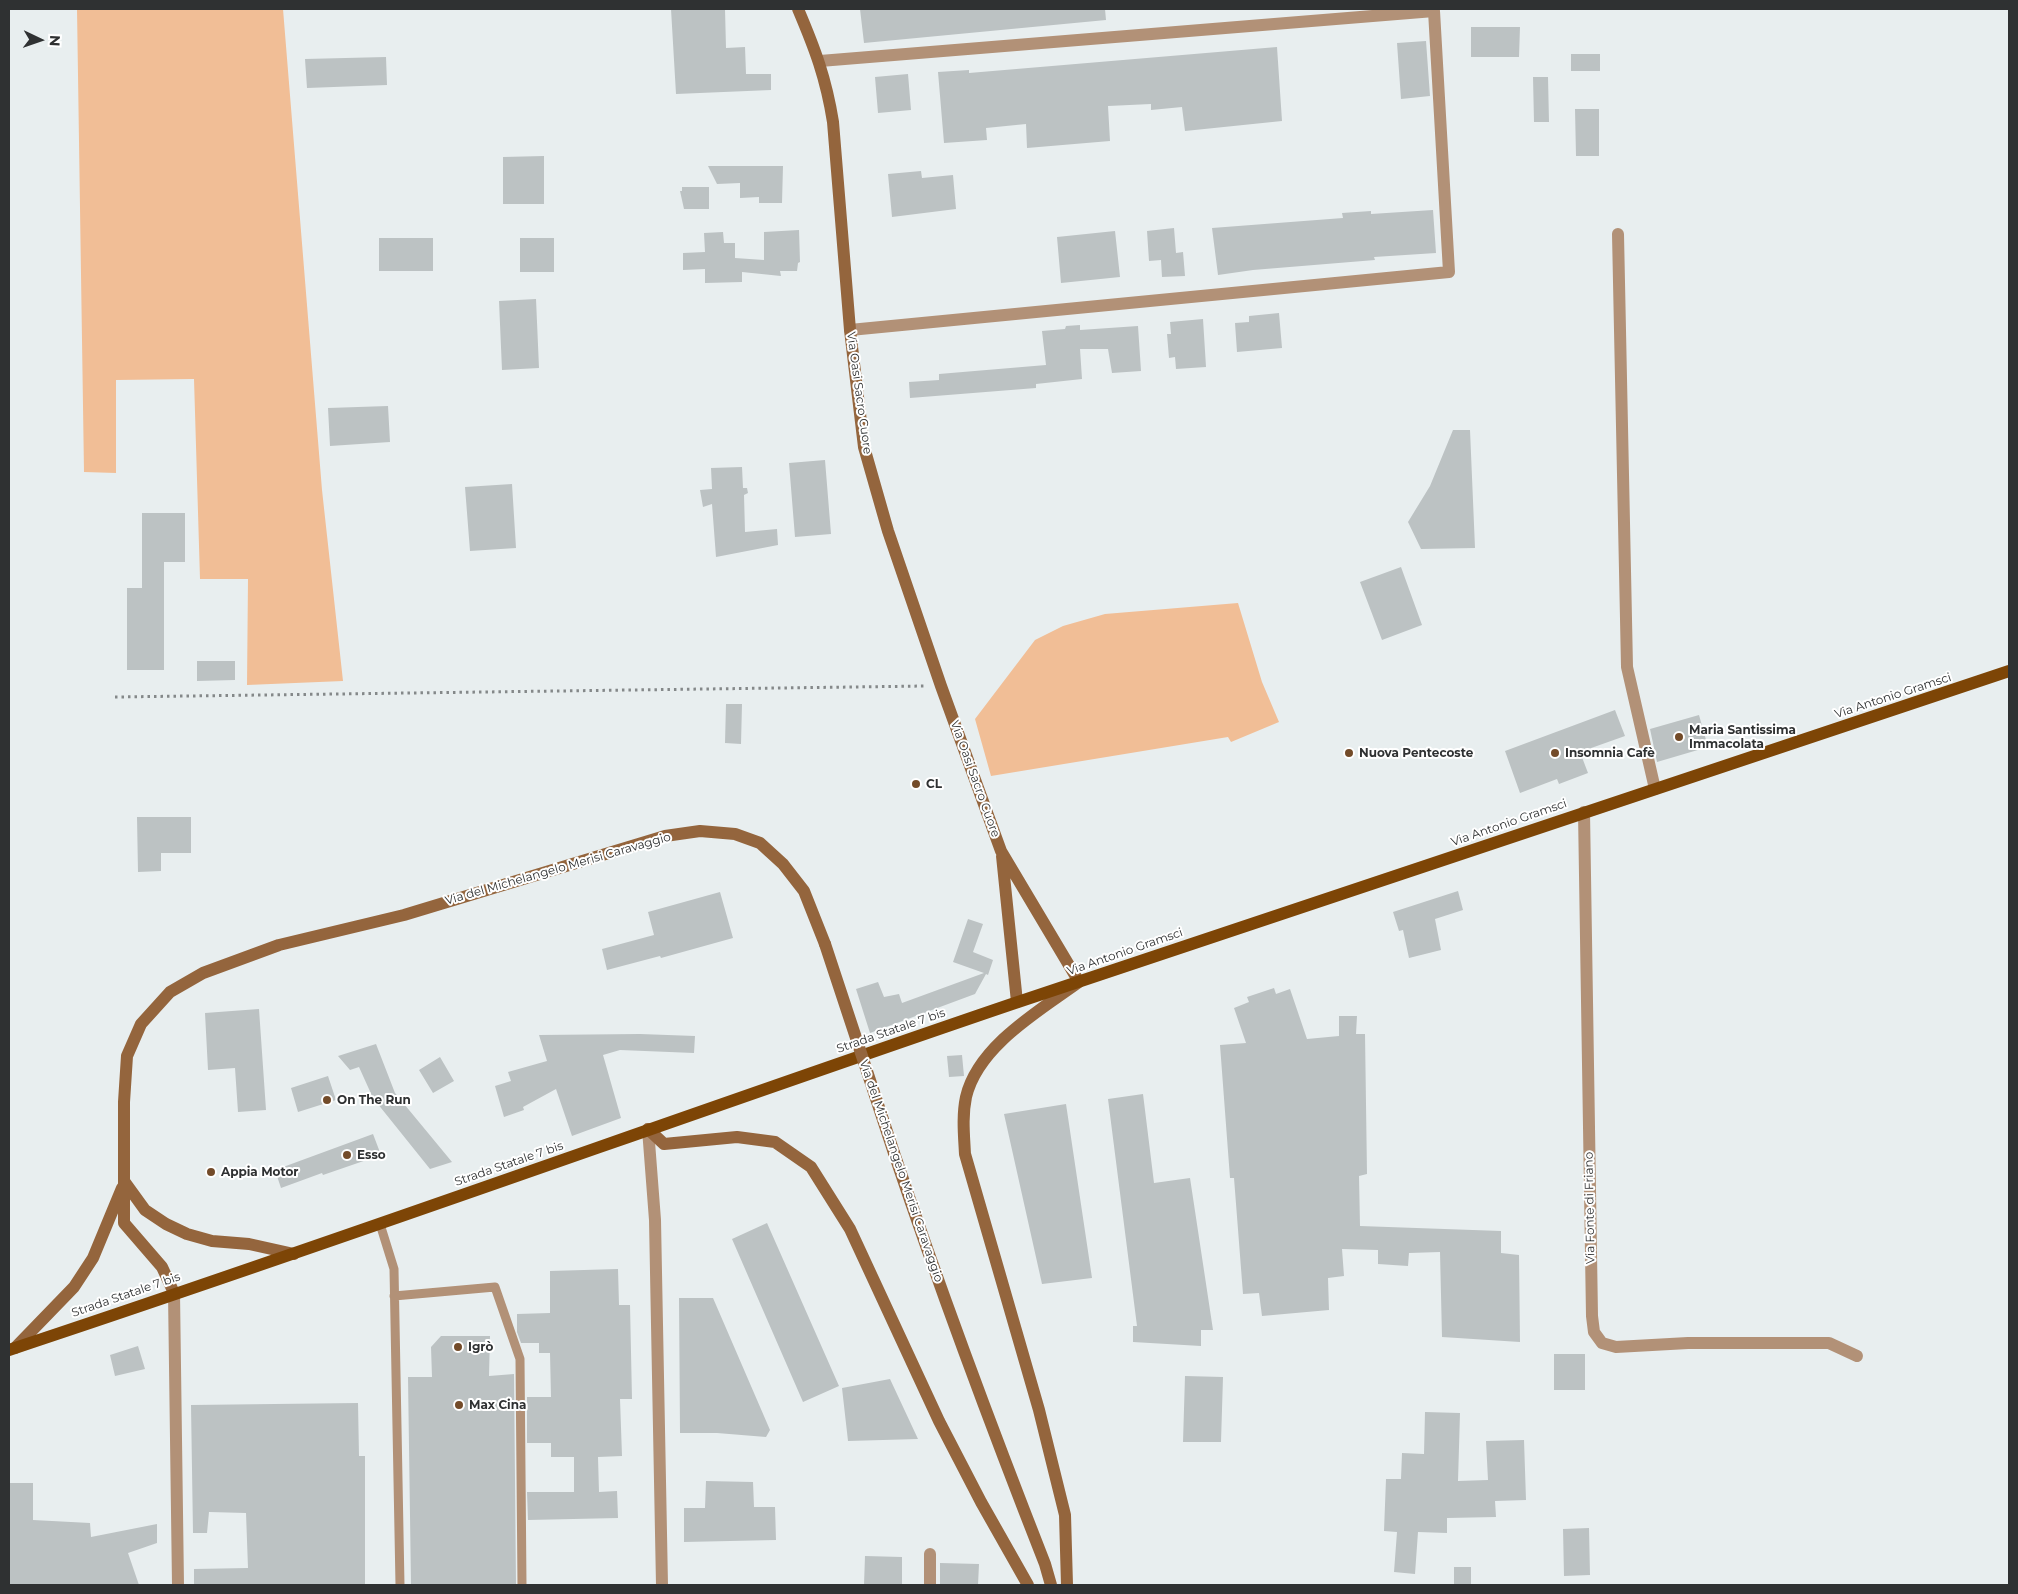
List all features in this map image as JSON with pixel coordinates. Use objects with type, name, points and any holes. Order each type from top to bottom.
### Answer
[{"type":"main road","name":"Via Antonio Gramsci","points":[[1017,1002],[2009,672]]},
{"type":"main road","name":"Strada Statale 7 bis","points":[[12,1349],[294,1254],[648,1129],[1017,1002]]},
{"type":"street","name":"Via Oasi Sacro Cuore","points":[[798,9],[820,61],[828,90],[833,122],[850,330],[864,447],[888,531],[941,686],[1001,851],[1079,982]]},
{"type":"street","points":[[820,61],[1434,11],[1449,272],[850,330]]},
{"type":"street","points":[[1618,234],[1627,667],[1655,789]]},
{"type":"street","name":"Via Fonte di Friano","points":[[1584,812],[1592,1316],[1594,1332],[1602,1342],[1616,1347],[1688,1343],[1830,1343],[1857,1356]]},
{"type":"street","name":"Via del Michelangelo Merisi Caravaggio","points":[[174,1293],[162,1267],[124,1223],[124,1102],[128,1056],[141,1024],[170,992],[203,973],[279,945],[404,915],[665,836],[700,831],[735,834],[760,844],[783,864],[804,891],[825,944],[929,1257],[1045,1564],[1051,1585]]},
{"type":"street","name":"Via Oasi Sacro Cuore","points":[[1001,851],[1017,1002]]},
{"type":"street","points":[[1067,1585],[1065,1515],[1039,1410],[1012,1322],[965,1154],[963,1125],[966,1096],[980,1066],[998,1044],[1079,982]]},
{"type":"street","points":[[648,1129],[655,1220],[662,1585]]},
{"type":"street","points":[[648,1129],[664,1144],[737,1137],[775,1142],[811,1167],[850,1229],[939,1421],[981,1502],[1028,1585]]},
{"type":"street","points":[[124,1181],[145,1210],[166,1224],[187,1234],[212,1241],[249,1244],[294,1254]]},
{"type":"street","points":[[12,1349],[74,1287],[93,1258],[124,1181]]},
{"type":"street","points":[[174,1293],[178,1585]]},
{"type":"street","points":[[930,1554],[930,1585]]},
{"type":"lane","points":[[380,1224],[394,1269],[400,1585]]},
{"type":"lane","points":[[394,1296],[495,1287],[520,1359],[522,1585]]},
{"type":"path","points":[[115,696],[941,686]]},
{"type":"shaded area","points":[[77,9],[283,9],[322,490],[343,681],[247,685],[248,579],[200,579],[194,379],[116,380],[116,473],[84,472]]},
{"type":"shaded area","points":[[1238,603],[1262,682],[1279,722],[1231,742],[1228,737],[991,776],[975,719],[1035,640],[1063,626],[1105,614]]},
{"type":"building","points":[[671,9],[725,9],[726,48],[745,47],[746,74],[771,74],[771,90],[676,94]]},
{"type":"building","points":[[860,9],[1105,9],[1106,20],[864,43]]},
{"type":"building","points":[[1471,27],[1520,27],[1519,57],[1471,57]]},
{"type":"building","points":[[1426,41],[1430,96],[1401,99],[1397,43]]},
{"type":"building","points":[[1277,47],[1282,121],[1185,131],[1182,107],[1151,110],[1151,104],[1108,106],[1110,141],[1027,148],[1026,124],[986,128],[987,140],[944,143],[938,72],[969,70],[969,73]]},
{"type":"building","points":[[1571,54],[1600,54],[1600,71],[1571,71]]},
{"type":"building","points":[[386,57],[387,85],[307,88],[305,59]]},
{"type":"building","points":[[908,74],[911,110],[878,113],[875,77]]},
{"type":"building","points":[[1533,77],[1548,77],[1549,122],[1534,122]]},
{"type":"building","points":[[1575,109],[1599,109],[1599,156],[1576,156]]},
{"type":"building","points":[[544,156],[544,204],[503,204],[503,157]]},
{"type":"building","points":[[708,166],[783,166],[782,203],[759,203],[759,197],[740,198],[740,183],[717,184]]},
{"type":"building","points":[[921,171],[922,178],[953,175],[956,209],[892,217],[888,174]]},
{"type":"building","points":[[682,187],[709,187],[709,209],[684,209],[680,191],[682,191]]},
{"type":"building","points":[[1433,210],[1436,253],[1374,257],[1375,260],[1253,270],[1218,275],[1212,228],[1343,218],[1342,213],[1371,211],[1371,214]]},
{"type":"building","points":[[1174,228],[1176,253],[1183,252],[1185,276],[1162,277],[1161,260],[1149,261],[1147,231]]},
{"type":"building","points":[[799,230],[800,262],[798,263],[797,271],[780,271],[781,276],[742,272],[742,282],[705,283],[705,269],[683,270],[683,253],[705,252],[704,233],[723,232],[724,243],[735,243],[735,258],[764,260],[764,232]]},
{"type":"building","points":[[1115,231],[1120,277],[1061,283],[1057,237]]},
{"type":"building","points":[[379,238],[433,238],[433,271],[379,271]]},
{"type":"building","points":[[520,238],[554,238],[554,272],[520,272]]},
{"type":"building","points":[[536,299],[539,368],[502,370],[499,301]]},
{"type":"building","points":[[1279,313],[1282,348],[1237,352],[1235,323],[1249,322],[1249,316]]},
{"type":"building","points":[[1203,319],[1206,367],[1176,369],[1175,357],[1169,358],[1167,334],[1171,334],[1170,322]]},
{"type":"building","points":[[1080,325],[1080,330],[1138,326],[1141,371],[1112,373],[1108,349],[1080,349],[1082,379],[1036,384],[1036,388],[910,398],[909,382],[939,380],[939,374],[1046,365],[1042,331],[1065,329],[1066,326]]},
{"type":"building","points":[[388,406],[390,442],[330,446],[328,408]]},
{"type":"building","points":[[1453,430],[1470,430],[1475,548],[1421,549],[1408,522],[1430,486]]},
{"type":"building","points":[[825,460],[831,534],[795,537],[789,463]]},
{"type":"building","points":[[742,467],[743,488],[747,488],[748,493],[744,495],[745,532],[777,529],[778,545],[716,557],[712,504],[703,507],[700,490],[712,489],[711,468]]},
{"type":"building","points":[[512,484],[516,548],[470,551],[465,487]]},
{"type":"building","points":[[142,513],[185,513],[185,562],[164,562],[164,670],[127,670],[127,588],[142,588]]},
{"type":"building","points":[[1401,567],[1422,625],[1382,640],[1360,582]]},
{"type":"building","points":[[197,661],[235,661],[235,680],[197,681]]},
{"type":"building","points":[[726,704],[742,704],[741,744],[725,743]]},
{"type":"building","points":[[1615,710],[1625,736],[1580,752],[1588,773],[1559,784],[1557,779],[1520,793],[1505,751]]},
{"type":"building","points":[[1699,715],[1708,747],[1657,762],[1650,729]]},
{"type":"building","points":[[137,817],[191,817],[191,853],[161,853],[161,871],[138,872]]},
{"type":"building","points":[[1458,891],[1463,910],[1435,919],[1441,950],[1409,958],[1403,930],[1399,931],[1393,912]]},
{"type":"building","points":[[720,892],[733,938],[661,958],[660,956],[607,970],[602,949],[654,935],[648,912]]},
{"type":"building","points":[[968,919],[983,924],[973,952],[993,960],[988,975],[986,974],[975,994],[870,1033],[856,989],[878,982],[884,997],[899,994],[902,1003],[984,973],[953,962]]},
{"type":"building","points":[[1274,988],[1276,994],[1290,989],[1307,1039],[1339,1036],[1339,1016],[1357,1016],[1356,1034],[1365,1034],[1367,1174],[1359,1176],[1360,1226],[1501,1231],[1501,1253],[1519,1255],[1520,1342],[1442,1337],[1440,1252],[1409,1253],[1408,1266],[1378,1264],[1378,1250],[1342,1249],[1344,1276],[1328,1278],[1329,1310],[1262,1316],[1259,1293],[1243,1294],[1234,1178],[1230,1178],[1220,1045],[1246,1043],[1234,1008],[1249,1002],[1247,997]]},
{"type":"building","points":[[259,1009],[266,1110],[238,1112],[235,1068],[208,1070],[205,1013]]},
{"type":"building","points":[[640,1034],[695,1036],[694,1053],[620,1050],[603,1055],[621,1118],[572,1136],[556,1089],[523,1107],[524,1110],[504,1117],[495,1086],[511,1081],[508,1072],[547,1061],[539,1035]]},
{"type":"building","points":[[376,1044],[395,1093],[452,1162],[430,1169],[373,1098],[359,1067],[350,1070],[338,1056]]},
{"type":"building","points":[[962,1055],[964,1076],[949,1077],[947,1056]]},
{"type":"building","points":[[440,1057],[454,1081],[433,1093],[419,1070]]},
{"type":"building","points":[[328,1076],[336,1100],[298,1112],[291,1088]]},
{"type":"building","points":[[1143,1094],[1154,1183],[1190,1178],[1213,1330],[1201,1330],[1201,1346],[1133,1342],[1133,1326],[1137,1326],[1108,1099]]},
{"type":"building","points":[[1066,1104],[1092,1278],[1042,1284],[1004,1114]]},
{"type":"building","points":[[373,1134],[381,1155],[281,1188],[275,1170]]},
{"type":"building","points":[[767,1223],[839,1386],[803,1402],[732,1239]]},
{"type":"building","points":[[618,1269],[619,1305],[630,1305],[632,1399],[620,1399],[622,1456],[598,1457],[599,1492],[617,1491],[618,1518],[528,1520],[527,1492],[574,1492],[574,1457],[551,1457],[551,1443],[527,1443],[527,1397],[551,1397],[550,1353],[539,1353],[539,1343],[521,1343],[517,1332],[517,1314],[550,1313],[550,1271]]},
{"type":"building","points":[[679,1298],[713,1298],[770,1430],[766,1437],[717,1433],[680,1433]]},
{"type":"building","points":[[441,1336],[490,1336],[489,1376],[514,1374],[516,1585],[411,1585],[408,1377],[432,1377],[431,1347]]},
{"type":"building","points":[[138,1346],[145,1369],[115,1376],[110,1355]]},
{"type":"building","points":[[1554,1354],[1585,1354],[1585,1390],[1554,1390]]},
{"type":"building","points":[[1185,1376],[1223,1377],[1221,1442],[1183,1442]]},
{"type":"building","points":[[890,1379],[918,1439],[848,1441],[842,1388]]},
{"type":"building","points":[[358,1403],[359,1456],[365,1456],[365,1585],[194,1585],[194,1569],[248,1568],[246,1513],[209,1512],[207,1533],[193,1533],[191,1405]]},
{"type":"building","points":[[1425,1412],[1460,1413],[1458,1481],[1488,1480],[1486,1441],[1524,1440],[1526,1500],[1495,1501],[1496,1517],[1447,1518],[1447,1533],[1418,1532],[1415,1574],[1394,1572],[1397,1532],[1384,1531],[1386,1479],[1401,1479],[1402,1453],[1424,1454]]},
{"type":"building","points":[[706,1481],[753,1482],[754,1507],[775,1507],[776,1540],[684,1542],[684,1508],[705,1508]]},
{"type":"building","points":[[9,1483],[33,1483],[33,1520],[90,1523],[91,1537],[157,1524],[157,1543],[128,1553],[139,1585],[9,1585]]},
{"type":"building","points":[[1589,1528],[1590,1575],[1564,1576],[1563,1529]]},
{"type":"building","points":[[865,1556],[902,1557],[902,1585],[864,1585]]},
{"type":"building","points":[[940,1563],[979,1564],[978,1585],[940,1585]]},
{"type":"building","points":[[1454,1567],[1471,1567],[1471,1584],[1454,1584]]},
{"type":"place","name":"Maria Santissima Immacolata","points":[[1679,737]]},
{"type":"place","name":"Nuova Pentecoste","points":[[1349,753]]},
{"type":"place","name":"Insomnia Cafè","points":[[1555,753]]},
{"type":"place","name":"CL","points":[[916,784]]},
{"type":"place","name":"On The Run","points":[[327,1100]]},
{"type":"place","name":"Esso","points":[[347,1155]]},
{"type":"place","name":"Appia Motor","points":[[211,1172]]},
{"type":"place","name":"Igrò","points":[[458,1347]]},
{"type":"place","name":"Max Cina","points":[[459,1405]]}]
